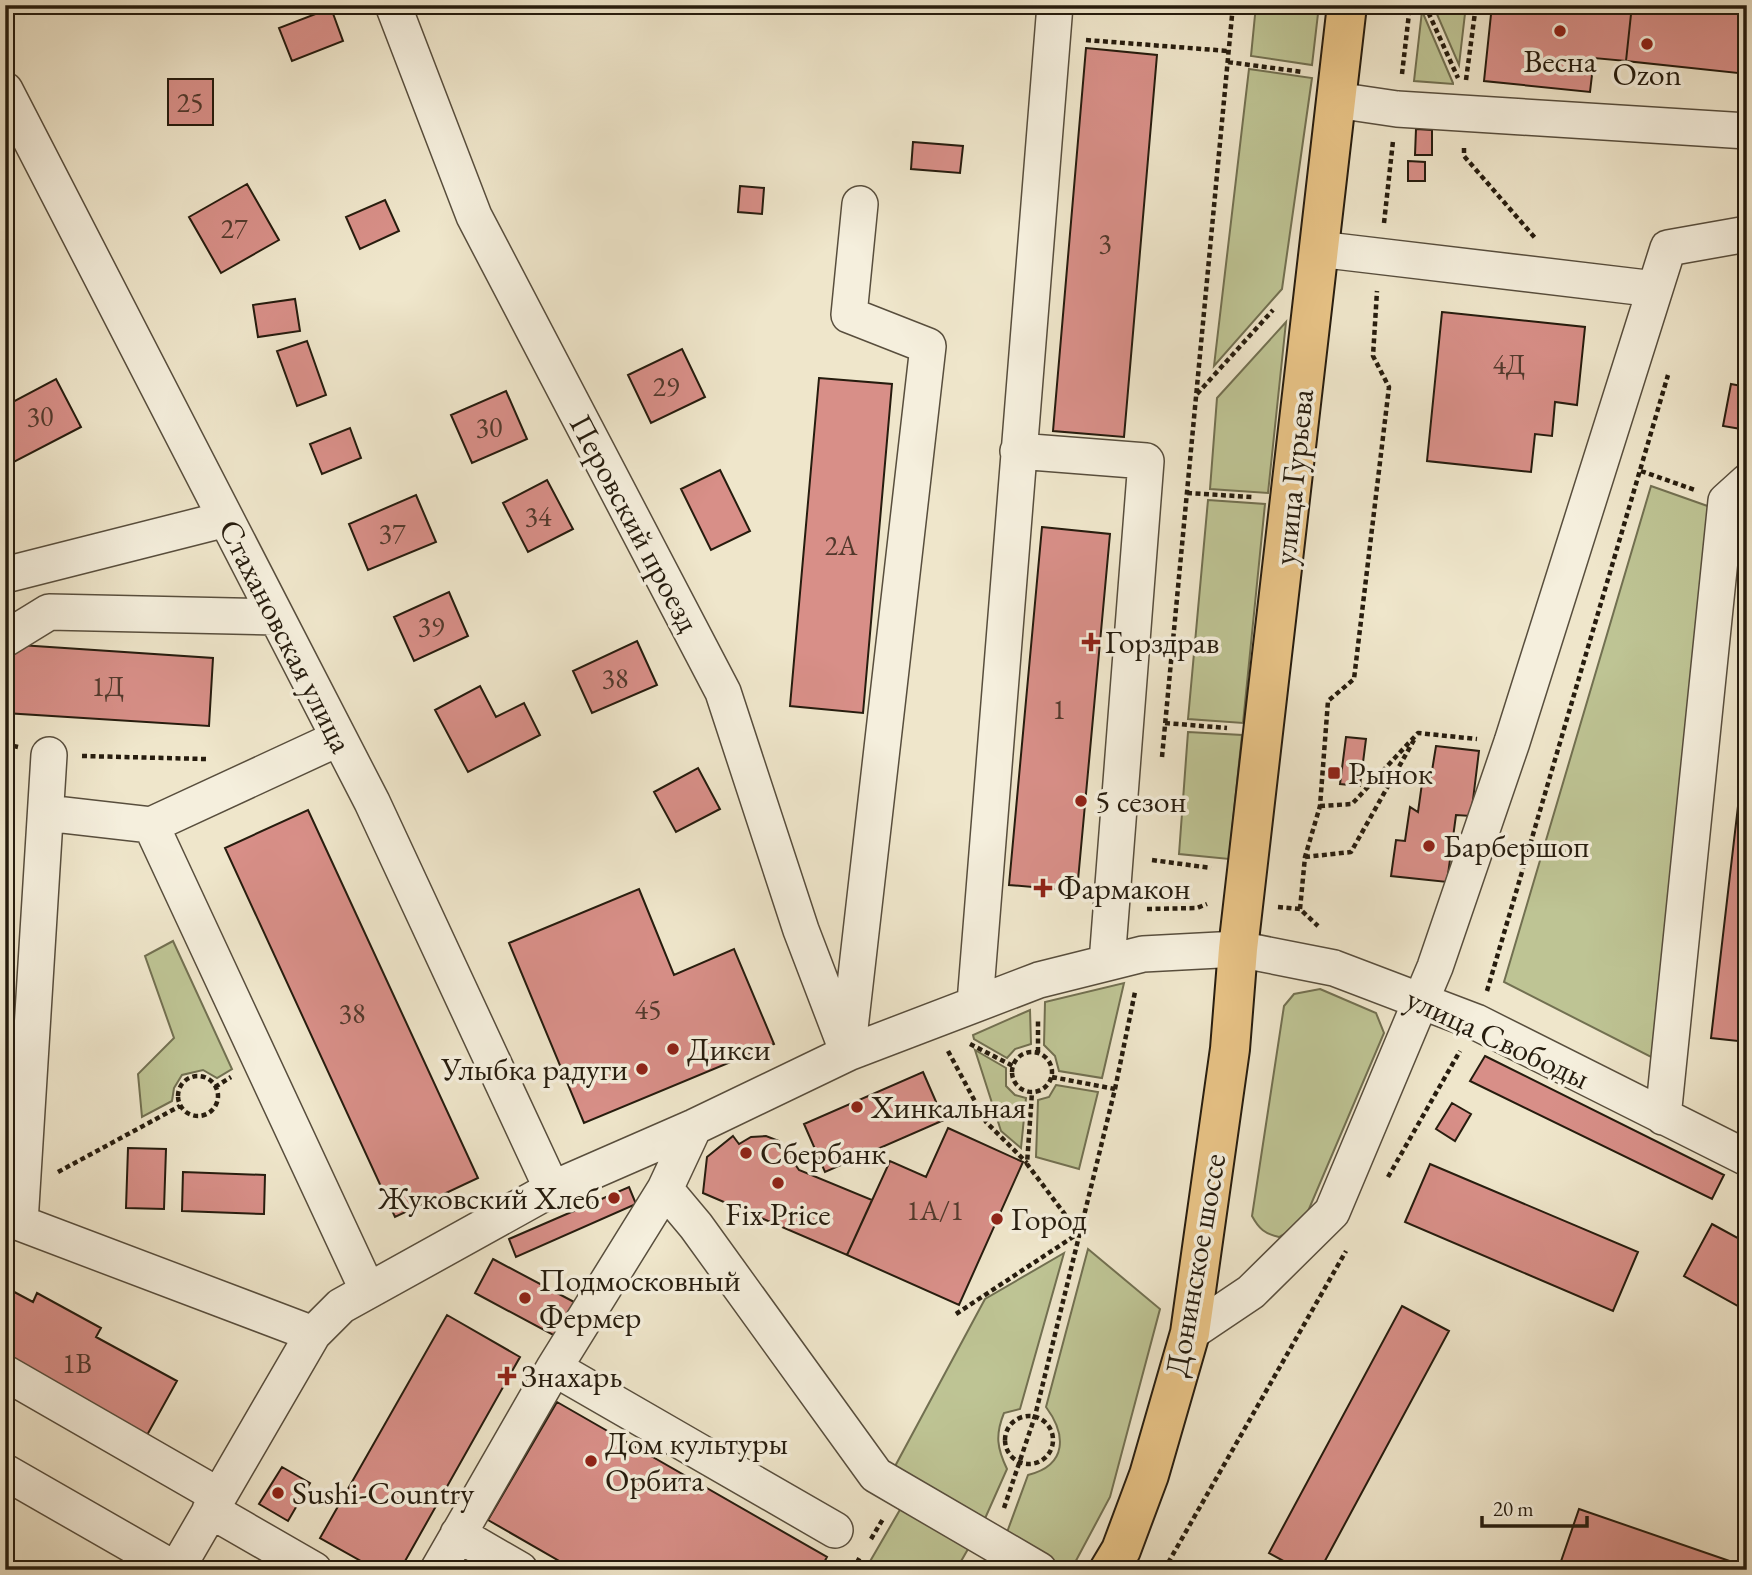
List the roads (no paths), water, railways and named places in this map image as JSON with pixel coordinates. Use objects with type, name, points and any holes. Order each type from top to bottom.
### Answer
[{"type":"main road","name":"улица Гурьева","points":[[1238,950],[1347,5]]},
{"type":"main road","name":"Донинское шоссе","points":[[1109,1570],[1121,1550],[1149,1475],[1190,1333],[1230,1049],[1238,950]]},
{"type":"street","name":"Перовский проезд","points":[[393,5],[474,216],[723,692],[801,930],[848,1053]]},
{"type":"street","points":[[975,1003],[1054,21]]},
{"type":"street","name":"Стахановская улица","points":[[5,90],[337,739],[372,802],[552,1189]]},
{"type":"street","points":[[1336,100],[1397,108],[1747,131]]},
{"type":"street","points":[[848,1053],[928,346],[849,315],[860,204]]},
{"type":"street","points":[[1190,1333],[1251,1293],[1332,1212],[1420,1000],[1513,743],[1668,248],[1747,234]]},
{"type":"street","points":[[1318,249],[1655,289]]},
{"type":"street","points":[[1018,451],[1146,461],[1107,962]]},
{"type":"street","points":[[1663,1117],[1736,491]]},
{"type":"street","points":[[5,575],[226,519]]},
{"type":"street","points":[[5,639],[49,612],[276,617]]},
{"type":"street","points":[[46,813],[151,825],[337,739]]},
{"type":"street","points":[[49,755],[20,1223],[313,1334]]},
{"type":"street","points":[[151,825],[368,1291]]},
{"type":"street","name":"улица Свободы","points":[[176,1570],[313,1334],[341,1306],[552,1189],[694,1127],[848,1053],[1039,980],[1107,962],[1143,954],[1238,950],[1334,968],[1476,1022],[1747,1158]]},
{"type":"street","points":[[438,1570],[554,1368],[665,1189],[694,1127]]},
{"type":"street","points":[[665,1189],[696,1226],[876,1475],[1039,1570]]},
{"type":"street","points":[[554,1368],[835,1530]]},
{"type":"street","points":[[5,1373],[215,1503],[314,1570]]},
{"type":"street","points":[[5,1472],[176,1570]]},
{"type":"street","points":[[458,1534],[520,1570]]},
{"type":"place","name":"Весна","points":[[1560,31]]},
{"type":"place","name":"Ozon","points":[[1647,44]]},
{"type":"place","name":"Горздрав","points":[[1091,642]]},
{"type":"place","name":"Рынок","points":[[1334,773]]},
{"type":"place","name":"5 сезон","points":[[1081,801]]},
{"type":"place","name":"Барбершоп","points":[[1429,846]]},
{"type":"place","name":"Фармакон","points":[[1043,888]]},
{"type":"place","name":"Дикси","points":[[673,1049]]},
{"type":"place","name":"Улыбка радуги","points":[[642,1069]]},
{"type":"place","name":"Хинкальная","points":[[857,1107]]},
{"type":"place","name":"Сбербанк","points":[[746,1153]]},
{"type":"place","name":"Fix Price","points":[[778,1183]]},
{"type":"place","name":"Жуковский Хлеб","points":[[614,1198]]},
{"type":"place","name":"Город","points":[[997,1219]]},
{"type":"place","name":"Подмосковный Фермер","points":[[525,1298]]},
{"type":"place","name":"Знахарь","points":[[507,1376]]},
{"type":"place","name":"Дом культуры Орбита","points":[[591,1461]]},
{"type":"place","name":"Sushi-Country","points":[[278,1493]]}]
